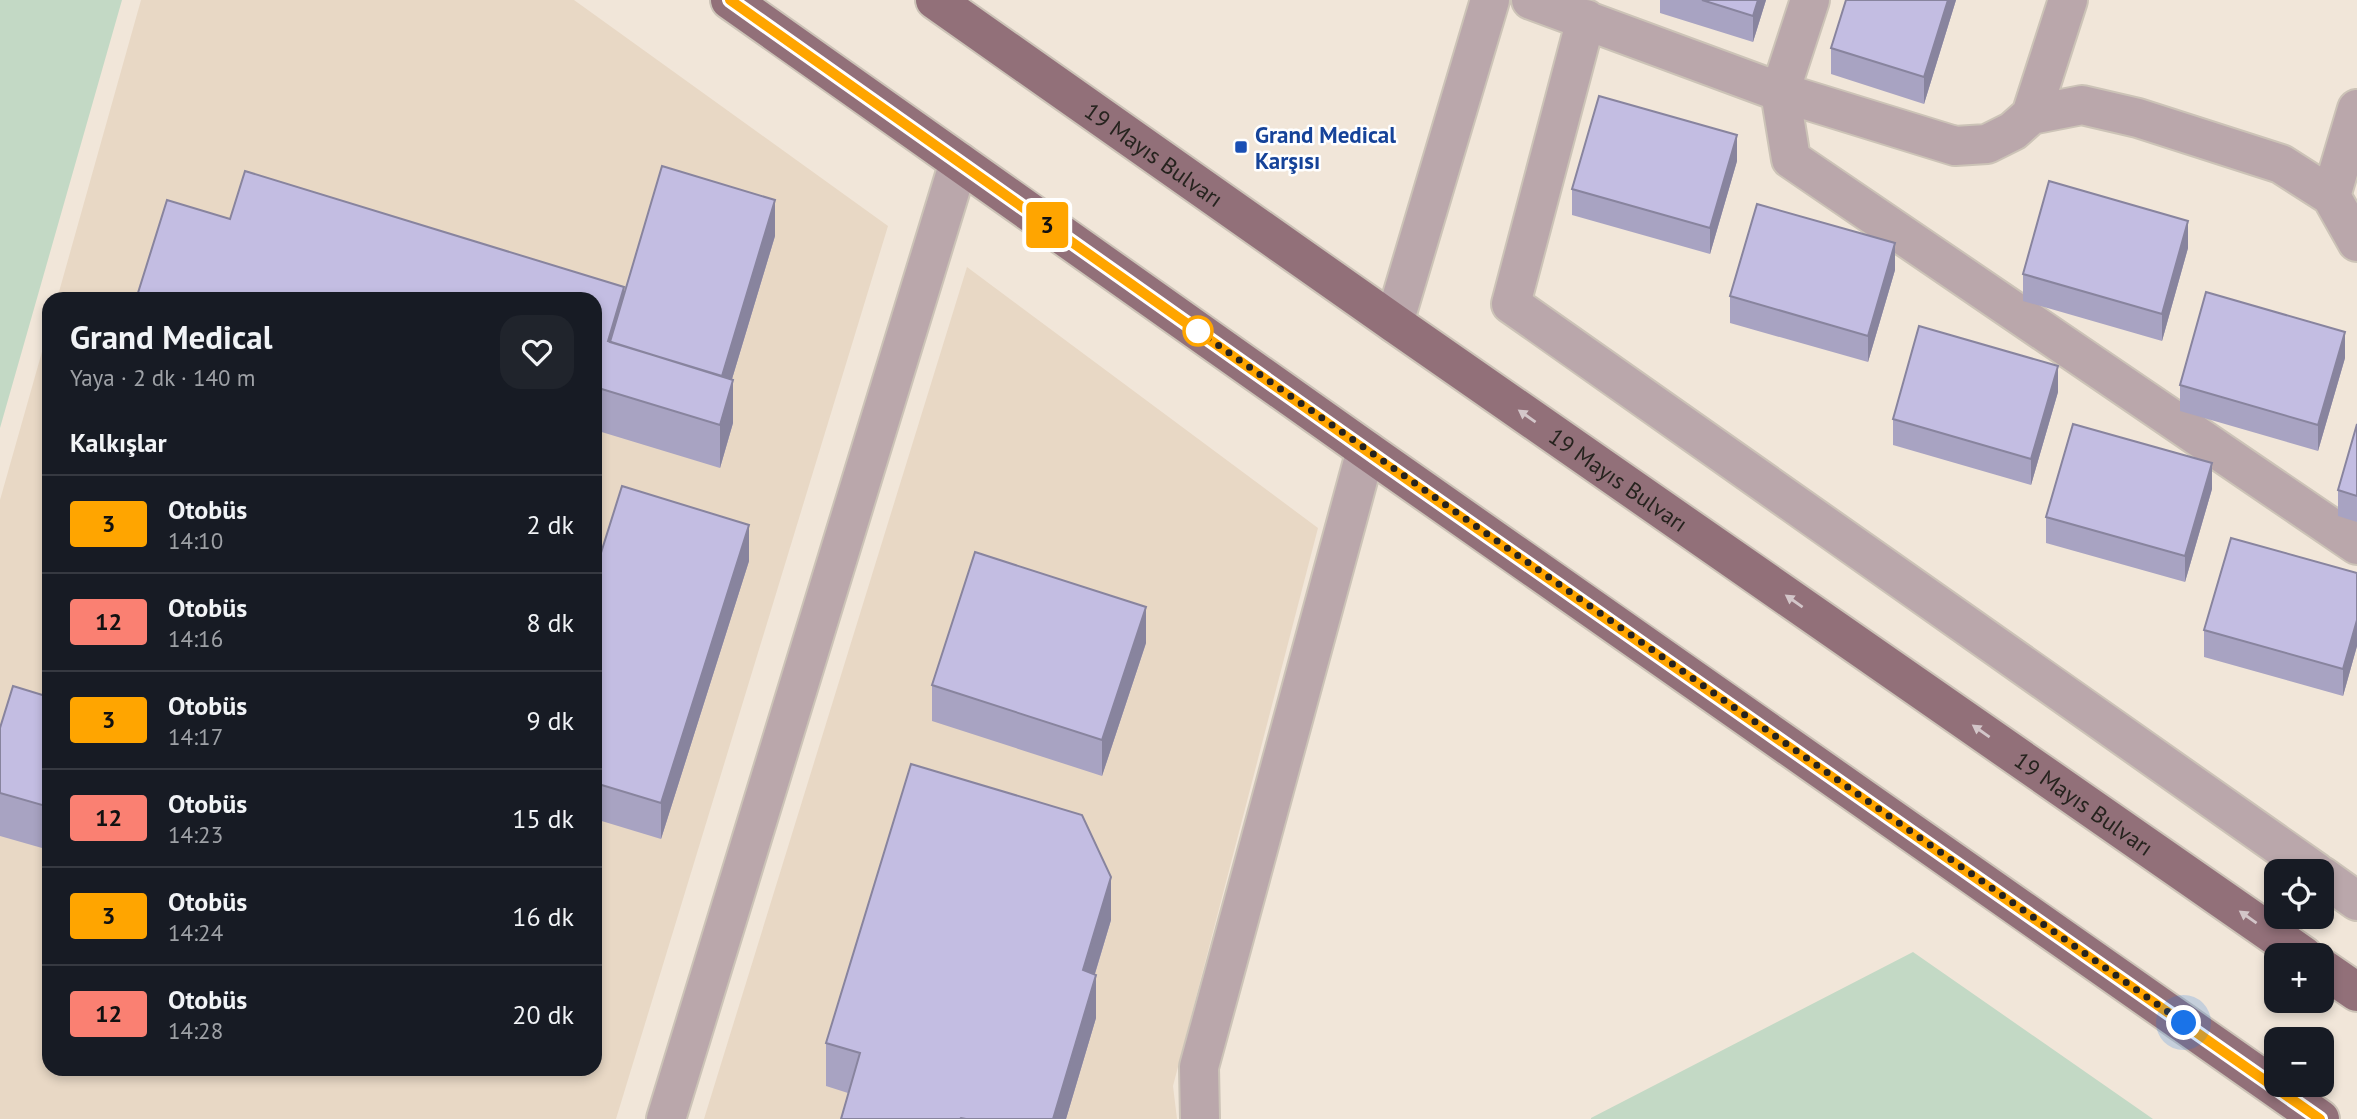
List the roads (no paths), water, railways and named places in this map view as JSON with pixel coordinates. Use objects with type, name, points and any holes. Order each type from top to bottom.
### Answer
[{"type":"main road","points":[[730,0],[2320,1119]]},
{"type":"main road","name":"19 Mayıs Bulvarı","points":[[935,0],[2285,943]]},
{"type":"main road","points":[[2334,976],[2357,992]]},
{"type":"street","points":[[1394,323],[1490,0]]},
{"type":"street","points":[[1531,0],[1780,92],[1955,146],[1987,145],[2013,131],[2031,115],[2068,0]]},
{"type":"street","points":[[1810,0],[1780,92],[1791,159],[2357,545]]},
{"type":"street","points":[[1587,19],[1511,304],[2298,859]]},
{"type":"street","points":[[2031,115],[2082,105],[2138,118],[2281,164],[2331,196],[2357,242]]},
{"type":"street","points":[[2331,196],[2357,108]]},
{"type":"street","points":[[666,1119],[959,162]]},
{"type":"street","points":[[1200,1119],[1199,1067],[1366,450]]},
{"type":"street","points":[[2334,885],[2357,901]]},
{"type":"place","name":"Grand Medical Karşısı","points":[[1241,147]]}]
